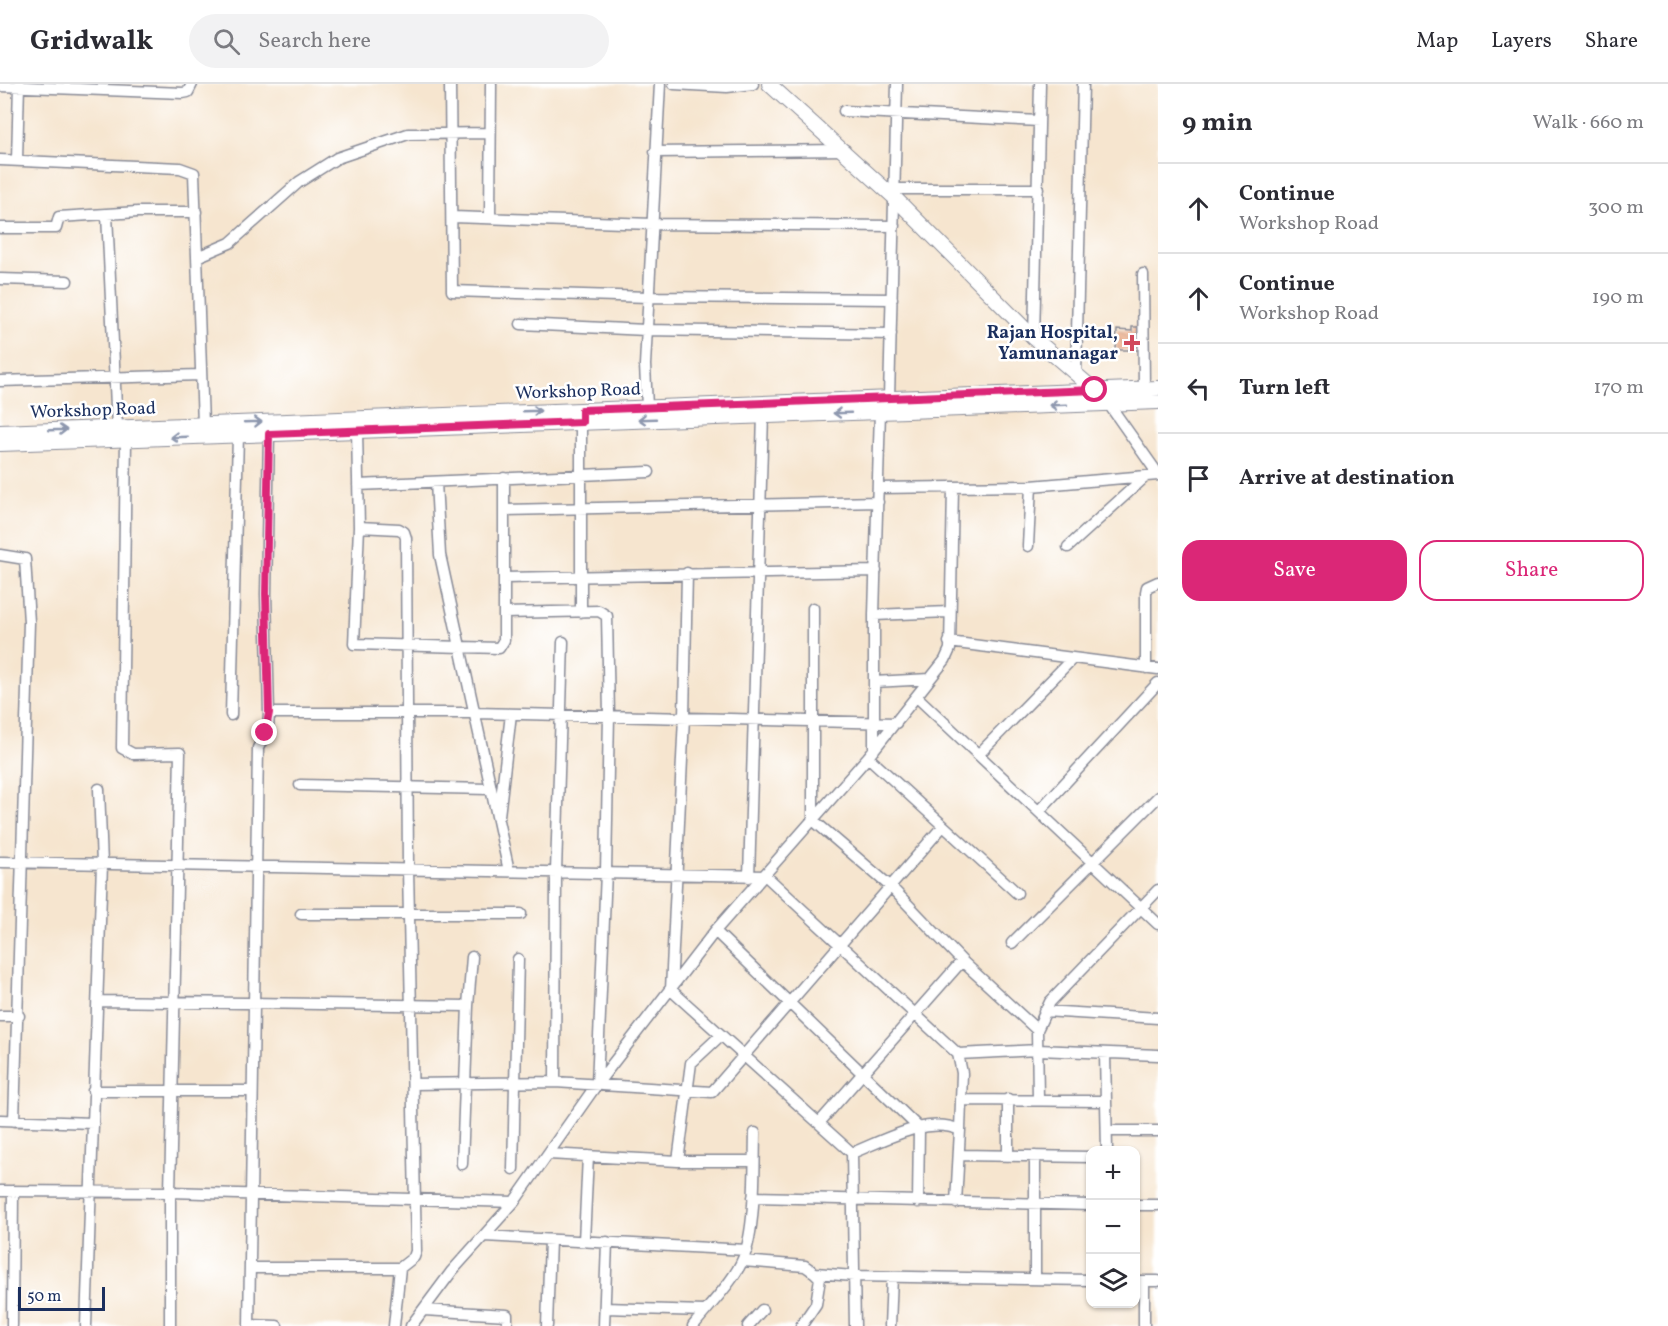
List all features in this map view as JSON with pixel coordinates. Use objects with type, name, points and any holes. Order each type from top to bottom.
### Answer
[{"type":"main road","points":[[770,84],[896,194],[1034,338],[1108,403]]},
{"type":"main road","name":"Workshop Road","points":[[0,444],[357,430],[582,416],[647,407],[1151,388]]},
{"type":"main road","name":"Workshop Road","points":[[0,432],[203,424],[582,416],[763,415],[1158,402]]},
{"type":"street","points":[[0,86],[183,93],[188,92],[192,84]]},
{"type":"street","points":[[450,84],[452,291],[650,297],[892,298]]},
{"type":"street","points":[[490,218],[491,84]]},
{"type":"street","points":[[647,407],[646,330],[650,297],[655,152],[660,84]]},
{"type":"street","points":[[674,84],[727,87],[753,84]]},
{"type":"street","points":[[889,398],[896,194],[897,84]]},
{"type":"street","points":[[1034,338],[1040,84]]},
{"type":"street","points":[[1076,374],[1083,84]]},
{"type":"street","points":[[17,160],[19,85]]},
{"type":"street","points":[[844,111],[1039,121]]},
{"type":"street","points":[[197,257],[231,243],[299,182],[337,158],[393,138],[424,133],[490,134]]},
{"type":"street","points":[[655,152],[845,150]]},
{"type":"street","points":[[0,160],[190,170],[196,180],[203,424]]},
{"type":"street","points":[[896,194],[1038,189]]},
{"type":"street","points":[[0,228],[56,228],[59,217],[196,212]]},
{"type":"street","points":[[107,214],[117,428]]},
{"type":"street","points":[[453,218],[652,224],[894,226]]},
{"type":"street","points":[[1143,274],[1151,388]]},
{"type":"street","points":[[0,279],[68,281]]},
{"type":"street","points":[[520,324],[646,330],[891,334]]},
{"type":"street","points":[[0,381],[200,375]]},
{"type":"street","points":[[878,488],[1031,486],[1158,474],[1108,403]]},
{"type":"street","points":[[871,754],[874,723],[874,615],[880,411]]},
{"type":"street","points":[[749,876],[763,415]]},
{"type":"street","points":[[581,612],[582,416]]},
{"type":"street","points":[[357,430],[359,527],[354,644],[499,648],[503,645],[504,478]]},
{"type":"street","points":[[269,434],[266,594],[269,713],[268,729],[258,748],[258,867],[249,1195],[249,1326],[277,1326]]},
{"type":"street","points":[[231,715],[238,435]]},
{"type":"street","points":[[126,439],[122,748],[133,754],[180,753],[170,1191],[171,1326]]},
{"type":"street","points":[[358,485],[649,472]]},
{"type":"street","points":[[1068,548],[1145,477]]},
{"type":"street","points":[[436,482],[440,555],[476,713],[489,789],[509,871]]},
{"type":"street","points":[[1028,546],[1031,486]]},
{"type":"street","points":[[411,1326],[442,1283],[514,1202],[597,1084],[715,932],[871,754],[945,660],[949,642],[953,487]]},
{"type":"street","points":[[505,510],[878,502]]},
{"type":"street","points":[[359,527],[394,528],[404,532],[408,714],[408,869],[417,1198],[416,1251],[400,1268],[394,1326]]},
{"type":"street","points":[[0,555],[21,556],[25,559],[28,622],[19,1016],[14,1121]]},
{"type":"street","points":[[504,578],[876,571]]},
{"type":"street","points":[[687,573],[684,717],[671,990],[852,1153],[855,1326]]},
{"type":"street","points":[[1146,668],[1146,592],[1148,587],[1158,582]]},
{"type":"street","points":[[813,608],[813,820],[891,887],[962,961],[1037,1030]]},
{"type":"street","points":[[504,613],[599,611],[607,616],[609,716],[606,872],[597,1084]]},
{"type":"street","points":[[874,615],[949,612]]},
{"type":"street","points":[[555,1082],[556,872],[563,642]]},
{"type":"street","points":[[949,642],[1158,669]]},
{"type":"street","points":[[979,754],[1072,659]]},
{"type":"street","points":[[874,682],[930,679]]},
{"type":"street","points":[[1039,811],[1158,683]]},
{"type":"street","points":[[917,697],[1158,924]]},
{"type":"street","points":[[269,713],[561,714],[896,723]]},
{"type":"street","points":[[498,822],[512,714]]},
{"type":"street","points":[[871,754],[943,826],[1017,893]]},
{"type":"street","points":[[300,785],[489,789]]},
{"type":"street","points":[[86,1326],[102,864],[99,789]]},
{"type":"street","points":[[1012,943],[1095,863],[1158,797]]},
{"type":"street","points":[[413,1084],[555,1082],[712,1092],[744,1058],[943,826]]},
{"type":"street","points":[[0,862],[766,876],[958,1054],[962,1073],[956,1203]]},
{"type":"street","points":[[1038,1100],[1037,1030],[1044,1011],[1055,995],[1158,890]]},
{"type":"street","points":[[301,914],[521,914]]},
{"type":"street","points":[[715,932],[920,1128],[918,1202]]},
{"type":"street","points":[[462,1164],[464,1084],[472,957]]},
{"type":"street","points":[[513,1169],[518,958]]},
{"type":"street","points":[[819,1123],[962,961]]},
{"type":"street","points":[[98,1001],[468,1006]]},
{"type":"street","points":[[1044,1011],[1158,1018]]},
{"type":"street","points":[[0,1016],[19,1016]]},
{"type":"street","points":[[678,1161],[691,1063],[720,1036]]},
{"type":"street","points":[[958,1054],[1038,1050],[1158,1055]]},
{"type":"street","points":[[1105,1054],[1107,1146]]},
{"type":"street","points":[[93,1091],[251,1091]]},
{"type":"street","points":[[1008,1099],[1008,1155]]},
{"type":"street","points":[[961,1100],[1105,1101]]},
{"type":"street","points":[[0,1120],[93,1123]]},
{"type":"street","points":[[852,1153],[920,1128],[949,1126],[960,1130]]},
{"type":"street","points":[[1108,1131],[1158,1131]]},
{"type":"street","points":[[693,1326],[743,1261],[747,1250],[753,1197],[754,1133]]},
{"type":"street","points":[[548,1154],[678,1161],[754,1161]]},
{"type":"street","points":[[959,1155],[1086,1157]]},
{"type":"street","points":[[584,1241],[588,1156]]},
{"type":"street","points":[[1035,1156],[1037,1204],[1035,1279]]},
{"type":"street","points":[[0,1191],[170,1191],[514,1202]]},
{"type":"street","points":[[12,1326],[13,1191]]},
{"type":"street","points":[[753,1197],[1086,1205]]},
{"type":"street","points":[[1140,1205],[1158,1205]]},
{"type":"street","points":[[484,1236],[747,1250]]},
{"type":"street","points":[[547,1326],[550,1240]]},
{"type":"street","points":[[604,1326],[607,1242]]},
{"type":"street","points":[[743,1261],[805,1266],[820,1278],[816,1304],[801,1326]]},
{"type":"street","points":[[250,1268],[400,1268]]},
{"type":"street","points":[[815,1273],[892,1277],[1086,1280]]},
{"type":"street","points":[[890,1326],[892,1277]]},
{"type":"street","points":[[1144,1326],[1140,1281],[1158,1281]]},
{"type":"street","points":[[605,1308],[704,1311]]},
{"type":"street","points":[[748,1326],[762,1310]]},
{"type":"street","points":[[424,1311],[507,1315],[507,1326]]},
{"type":"building","points":[[1132,327],[1140,327],[1140,350],[1116,350],[1117,330],[1132,331]]},
{"type":"place","name":"Rajan Hospital, Yamunanagar","points":[[1132,343]]},
{"type":"route","points":[[265,733],[268,729],[269,713],[266,594],[269,434],[582,422],[582,410],[1095,390]]}]
